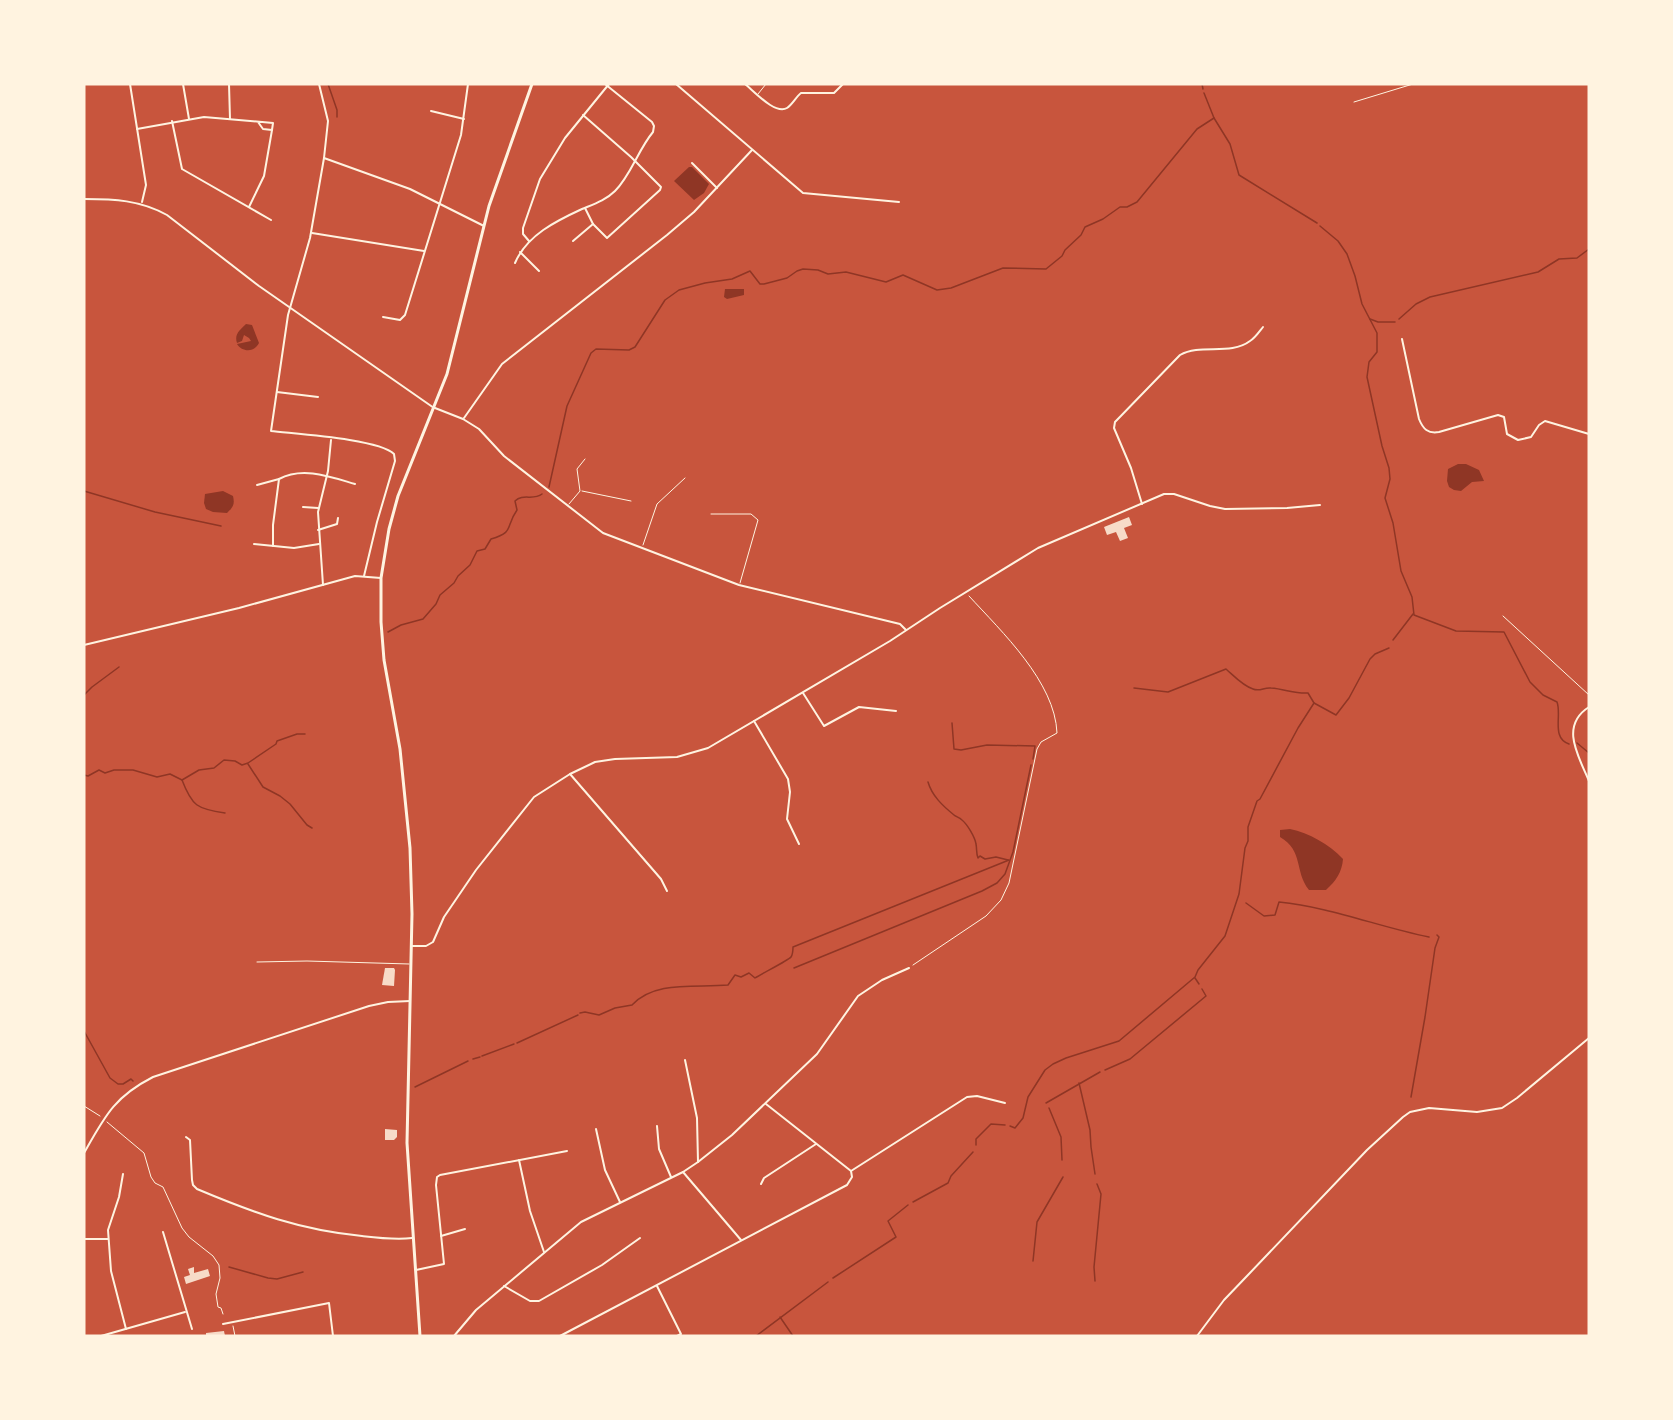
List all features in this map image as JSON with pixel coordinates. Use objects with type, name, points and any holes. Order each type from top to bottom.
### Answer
[{"type":"main road","points":[[420,1336],[407,1143],[412,878],[409,823],[384,660],[381,578],[389,529],[398,496],[447,374],[459,334],[484,226],[531,84]]},
{"type":"street","points":[[130,84],[146,185],[142,203]]},
{"type":"street","points":[[183,84],[189,119]]},
{"type":"street","points":[[229,84],[230,119]]},
{"type":"street","points":[[319,84],[328,121],[324,158],[311,232],[290,308],[271,431],[375,445],[391,451],[395,457],[364,576]]},
{"type":"street","points":[[383,317],[396,321],[404,317],[453,162],[464,119],[468,84]]},
{"type":"street","points":[[676,84],[803,193],[899,202]]},
{"type":"street","points":[[745,84],[771,107],[783,109],[788,107],[801,93],[833,93],[843,84]]},
{"type":"street","points":[[515,262],[519,252],[529,241],[556,223],[615,191],[653,132],[654,126],[607,85],[565,138],[537,183],[523,228],[529,241]]},
{"type":"street","points":[[431,111],[464,119]]},
{"type":"street","points":[[583,115],[660,184],[660,190],[606,238],[593,224],[585,208]]},
{"type":"street","points":[[137,129],[204,117],[273,123],[264,176],[249,207]]},
{"type":"street","points":[[172,122],[182,169],[271,220]]},
{"type":"street","points":[[258,122],[263,129],[272,130]]},
{"type":"street","points":[[463,419],[502,364],[667,235],[717,188],[752,150]]},
{"type":"street","points":[[324,158],[400,185],[484,226]]},
{"type":"street","points":[[692,163],[717,188]]},
{"type":"street","points":[[84,199],[116,199],[142,203],[175,220],[259,286],[434,408],[463,419],[479,429],[504,456],[600,531],[739,585],[900,624],[906,630]]},
{"type":"street","points":[[573,242],[593,224]]},
{"type":"street","points":[[311,232],[424,251]]},
{"type":"street","points":[[519,252],[539,271]]},
{"type":"street","points":[[1142,504],[1131,468],[1114,428],[1115,422],[1180,355],[1187,351],[1244,345],[1252,340],[1263,327]]},
{"type":"street","points":[[1402,339],[1419,419],[1425,430],[1439,432],[1498,415],[1504,417],[1507,434],[1518,440],[1531,437],[1539,425],[1545,421],[1589,434]]},
{"type":"street","points":[[277,392],[318,397]]},
{"type":"street","points":[[323,585],[318,508],[327,476],[332,438]]},
{"type":"street","points":[[257,485],[296,473],[327,476],[355,484]]},
{"type":"street","points":[[273,546],[273,525],[279,479]]},
{"type":"street","points":[[411,946],[426,946],[433,942],[444,917],[461,891],[534,797],[586,765],[604,760],[663,759],[692,754],[713,746],[890,641],[1046,543],[1169,494],[1225,509],[1320,505]]},
{"type":"street","points":[[303,507],[318,508]]},
{"type":"street","points":[[318,530],[337,524],[338,518]]},
{"type":"street","points":[[254,544],[294,548],[319,544]]},
{"type":"street","points":[[84,645],[239,608],[354,576],[381,578]]},
{"type":"street","points":[[802,692],[824,726],[859,707],[896,711]]},
{"type":"street","points":[[1589,707],[1579,716],[1572,734],[1589,781]]},
{"type":"street","points":[[754,721],[788,779],[790,792],[788,823],[799,844]]},
{"type":"street","points":[[570,774],[661,879],[667,891]]},
{"type":"street","points":[[454,1336],[475,1312],[581,1222],[683,1172],[732,1135],[817,1054],[858,996],[882,980],[909,968]]},
{"type":"street","points":[[84,1153],[104,1118],[120,1097],[153,1077],[369,1006],[410,1001]]},
{"type":"street","points":[[1197,1336],[1224,1300],[1367,1150],[1403,1117],[1410,1112],[1430,1108],[1477,1112],[1502,1108],[1589,1038]]},
{"type":"street","points":[[685,1060],[697,1118],[698,1162]]},
{"type":"street","points":[[851,1171],[967,1096],[977,1096],[1005,1103]]},
{"type":"street","points":[[560,1336],[847,1185],[852,1178],[851,1171],[765,1104]]},
{"type":"street","points":[[657,1126],[659,1149],[671,1178]]},
{"type":"street","points":[[596,1129],[605,1170],[620,1202]]},
{"type":"street","points":[[186,1137],[190,1140],[192,1180],[197,1189],[258,1215],[286,1223],[349,1235],[394,1239],[413,1238]]},
{"type":"street","points":[[761,1184],[764,1178],[816,1144]]},
{"type":"street","points":[[416,1270],[444,1264],[437,1177],[567,1151]]},
{"type":"street","points":[[519,1160],[532,1216],[544,1252]]},
{"type":"street","points":[[683,1172],[741,1240]]},
{"type":"street","points":[[123,1174],[119,1197],[108,1226],[108,1239],[111,1271],[126,1329]]},
{"type":"street","points":[[441,1236],[465,1229]]},
{"type":"street","points":[[163,1232],[192,1329]]},
{"type":"street","points":[[504,1286],[530,1301],[539,1301],[602,1265],[640,1238]]},
{"type":"street","points":[[84,1239],[108,1239]]},
{"type":"street","points":[[657,1286],[681,1334],[677,1336]]},
{"type":"street","points":[[223,1324],[329,1303],[333,1336]]},
{"type":"street","points":[[101,1336],[186,1311]]},
{"type":"lane","points":[[757,94],[766,84]]},
{"type":"lane","points":[[1354,102],[1413,84]]},
{"type":"lane","points":[[567,506],[580,491],[577,469],[585,459]]},
{"type":"lane","points":[[642,548],[657,504],[685,478]]},
{"type":"lane","points":[[580,491],[631,501]]},
{"type":"lane","points":[[711,514],[751,514],[758,520],[739,585]]},
{"type":"lane","points":[[1503,616],[1589,695]]},
{"type":"lane","points":[[257,962],[411,964]]},
{"type":"path","points":[[909,968],[978,922],[1001,900],[1011,873],[1037,749],[1041,742],[1057,733],[1051,708],[1033,669],[966,592]]},
{"type":"path","points":[[84,1106],[104,1118],[144,1152],[151,1177],[155,1183],[163,1187],[177,1220],[186,1234],[213,1256],[219,1265],[220,1278],[216,1294],[218,1307],[221,1308],[223,1314]]},
{"type":"path","points":[[232,1321],[236,1336]]},
{"type":"shaded area","points":[[689,167],[692,167],[709,184],[704,193],[694,200],[674,181]]},
{"type":"shaded area","points":[[725,289],[744,289],[744,295],[727,299],[724,297]]},
{"type":"shaded area","points":[[246,324],[252,325],[259,343],[251,350],[242,349],[237,344],[251,341],[249,338],[244,335],[242,341],[237,343],[236,340],[240,330]]},
{"type":"shaded area","points":[[1458,464],[1466,464],[1479,470],[1484,481],[1472,482],[1461,491],[1449,487],[1448,469]]},
{"type":"shaded area","points":[[223,491],[233,496],[234,504],[229,511],[227,513],[213,512],[206,509],[205,494]]},
{"type":"shaded area","points":[[1290,829],[1318,840],[1343,859],[1338,876],[1326,890],[1309,890],[1304,883],[1293,849],[1280,837],[1280,830]]},
{"type":"building","points":[[1129,517],[1132,525],[1124,528],[1128,538],[1120,541],[1116,532],[1107,535],[1104,527]]},
{"type":"building","points":[[385,968],[395,970],[394,986],[382,985]]},
{"type":"building","points":[[385,1129],[397,1130],[397,1137],[394,1140],[385,1140]]},
{"type":"building","points":[[194,1267],[194,1273],[208,1269],[210,1276],[186,1284],[184,1277],[190,1275],[188,1269]]},
{"type":"building","points":[[224,1331],[225,1336],[206,1336],[206,1333]]},
{"type":"waterway","points":[[328,84],[337,110],[337,117]]},
{"type":"waterway","points":[[1202,84],[1203,89]]},
{"type":"waterway","points":[[1204,93],[1214,118],[1230,144],[1239,175],[1317,223]]},
{"type":"waterway","points":[[549,487],[567,406],[591,353],[596,349],[629,350],[635,347],[665,300],[679,290],[732,279],[750,271],[760,284],[787,278],[803,269],[818,270],[828,274],[846,272],[886,282],[903,275],[937,290],[951,288],[1003,268],[1046,269],[1062,256],[1065,250],[1081,235],[1085,227],[1103,219],[1120,207],[1127,207],[1137,202],[1197,129],[1214,118]]},
{"type":"waterway","points":[[1320,226],[1338,241],[1347,254],[1362,304],[1377,333],[1377,352],[1369,362],[1367,377],[1389,468],[1390,479],[1385,498],[1393,523],[1401,571],[1412,597],[1414,615],[1456,631],[1504,632],[1530,682],[1543,695],[1557,702],[1560,737],[1569,744]]},
{"type":"waterway","points":[[1399,319],[1416,304],[1430,297],[1538,272],[1559,259],[1577,258],[1589,249]]},
{"type":"waterway","points":[[1370,319],[1378,322],[1395,322]]},
{"type":"waterway","points":[[84,491],[155,512],[221,526]]},
{"type":"waterway","points":[[388,632],[401,625],[423,619],[436,604],[440,595],[470,565],[477,551],[485,549],[491,539],[507,531],[517,510],[515,501],[542,494]]},
{"type":"waterway","points":[[1393,640],[1413,614]]},
{"type":"waterway","points":[[1134,688],[1168,692],[1226,669],[1242,683],[1255,690],[1271,688],[1308,693],[1314,703],[1336,715],[1349,698],[1370,659],[1375,654],[1389,648]]},
{"type":"waterway","points":[[84,695],[119,667]]},
{"type":"waterway","points":[[1010,1126],[1015,1128],[1023,1118],[1028,1097],[1045,1070],[1066,1058],[1119,1041],[1195,977],[1225,936],[1239,894],[1248,841],[1248,827],[1257,801],[1314,703]]},
{"type":"waterway","points":[[952,723],[954,749],[961,750],[987,745],[1035,746],[1033,759]]},
{"type":"waterway","points":[[84,775],[88,776],[99,770],[105,773],[114,770],[133,770],[157,777],[170,774],[182,780],[199,770],[214,768],[224,760],[235,761],[242,765],[248,763],[277,741],[297,734],[305,734]]},
{"type":"waterway","points":[[1577,743],[1589,753]]},
{"type":"waterway","points":[[248,764],[263,787],[290,804],[312,828]]},
{"type":"waterway","points":[[794,968],[997,883],[1005,874],[1013,852],[1031,765]]},
{"type":"waterway","points":[[182,780],[189,796],[197,805],[225,813]]},
{"type":"waterway","points":[[928,782],[938,800],[962,820],[972,834],[978,858],[980,856],[985,859],[996,857],[1008,860]]},
{"type":"waterway","points":[[580,1013],[599,1015],[615,1008],[632,1005],[641,997],[664,988],[728,985],[735,975],[741,977],[749,973],[755,978],[789,959],[793,947],[1009,860]]},
{"type":"waterway","points":[[1246,903],[1264,916],[1275,915],[1279,902],[1317,908],[1429,937]]},
{"type":"waterway","points":[[1411,1097],[1435,948],[1439,937],[1437,935]]},
{"type":"waterway","points":[[1195,978],[1199,984]]},
{"type":"waterway","points":[[1105,1070],[1130,1059],[1206,996],[1202,989]]},
{"type":"waterway","points":[[517,1043],[578,1015]]},
{"type":"waterway","points":[[84,1031],[110,1078],[118,1084],[131,1079],[133,1081]]},
{"type":"waterway","points":[[482,1056],[514,1044]]},
{"type":"waterway","points":[[473,1059],[480,1057]]},
{"type":"waterway","points":[[415,1087],[468,1061]]},
{"type":"waterway","points":[[1046,1103],[1100,1072]]},
{"type":"waterway","points":[[1079,1083],[1090,1130],[1095,1174]]},
{"type":"waterway","points":[[1049,1108],[1061,1137],[1062,1160]]},
{"type":"waterway","points":[[976,1145],[976,1139],[991,1124],[1005,1125]]},
{"type":"waterway","points":[[913,1202],[948,1183],[951,1176],[973,1152]]},
{"type":"waterway","points":[[1033,1261],[1037,1222],[1063,1177]]},
{"type":"waterway","points":[[1095,1281],[1094,1267],[1101,1194],[1097,1184]]},
{"type":"waterway","points":[[833,1278],[896,1237],[888,1221],[908,1205]]},
{"type":"waterway","points":[[229,1267],[277,1279],[303,1272]]},
{"type":"waterway","points":[[756,1336],[828,1282]]},
{"type":"waterway","points":[[780,1317],[793,1336]]}]
